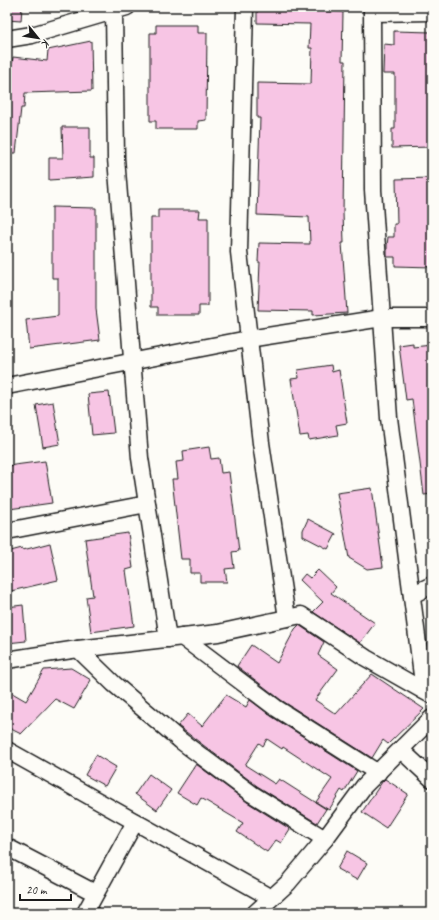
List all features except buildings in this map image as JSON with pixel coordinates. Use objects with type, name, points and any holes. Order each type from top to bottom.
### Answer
[{"type":"street","points":[[245,7],[238,252],[261,444],[287,618]]},
{"type":"street","points":[[7,39],[32,35],[85,13],[120,9],[116,158],[140,458],[147,504],[175,638],[276,708],[378,773]]},
{"type":"street","points":[[428,693],[412,595],[389,418],[373,190],[372,10],[432,12]]},
{"type":"street","points":[[7,386],[248,339],[382,318],[432,318]]},
{"type":"street","points":[[7,531],[147,504]]},
{"type":"street","points":[[412,595],[432,585]]},
{"type":"street","points":[[7,660],[78,649],[218,633],[301,615],[366,658],[428,693]]},
{"type":"street","points":[[78,649],[114,684],[181,741],[252,794],[325,839]]},
{"type":"street","points":[[255,913],[272,906],[288,883],[325,839],[364,786],[432,718]]},
{"type":"street","points":[[7,750],[135,822],[272,906]]},
{"type":"street","points":[[401,750],[432,780]]},
{"type":"street","points":[[85,913],[135,822]]},
{"type":"street","points":[[7,847],[96,893]]}]
